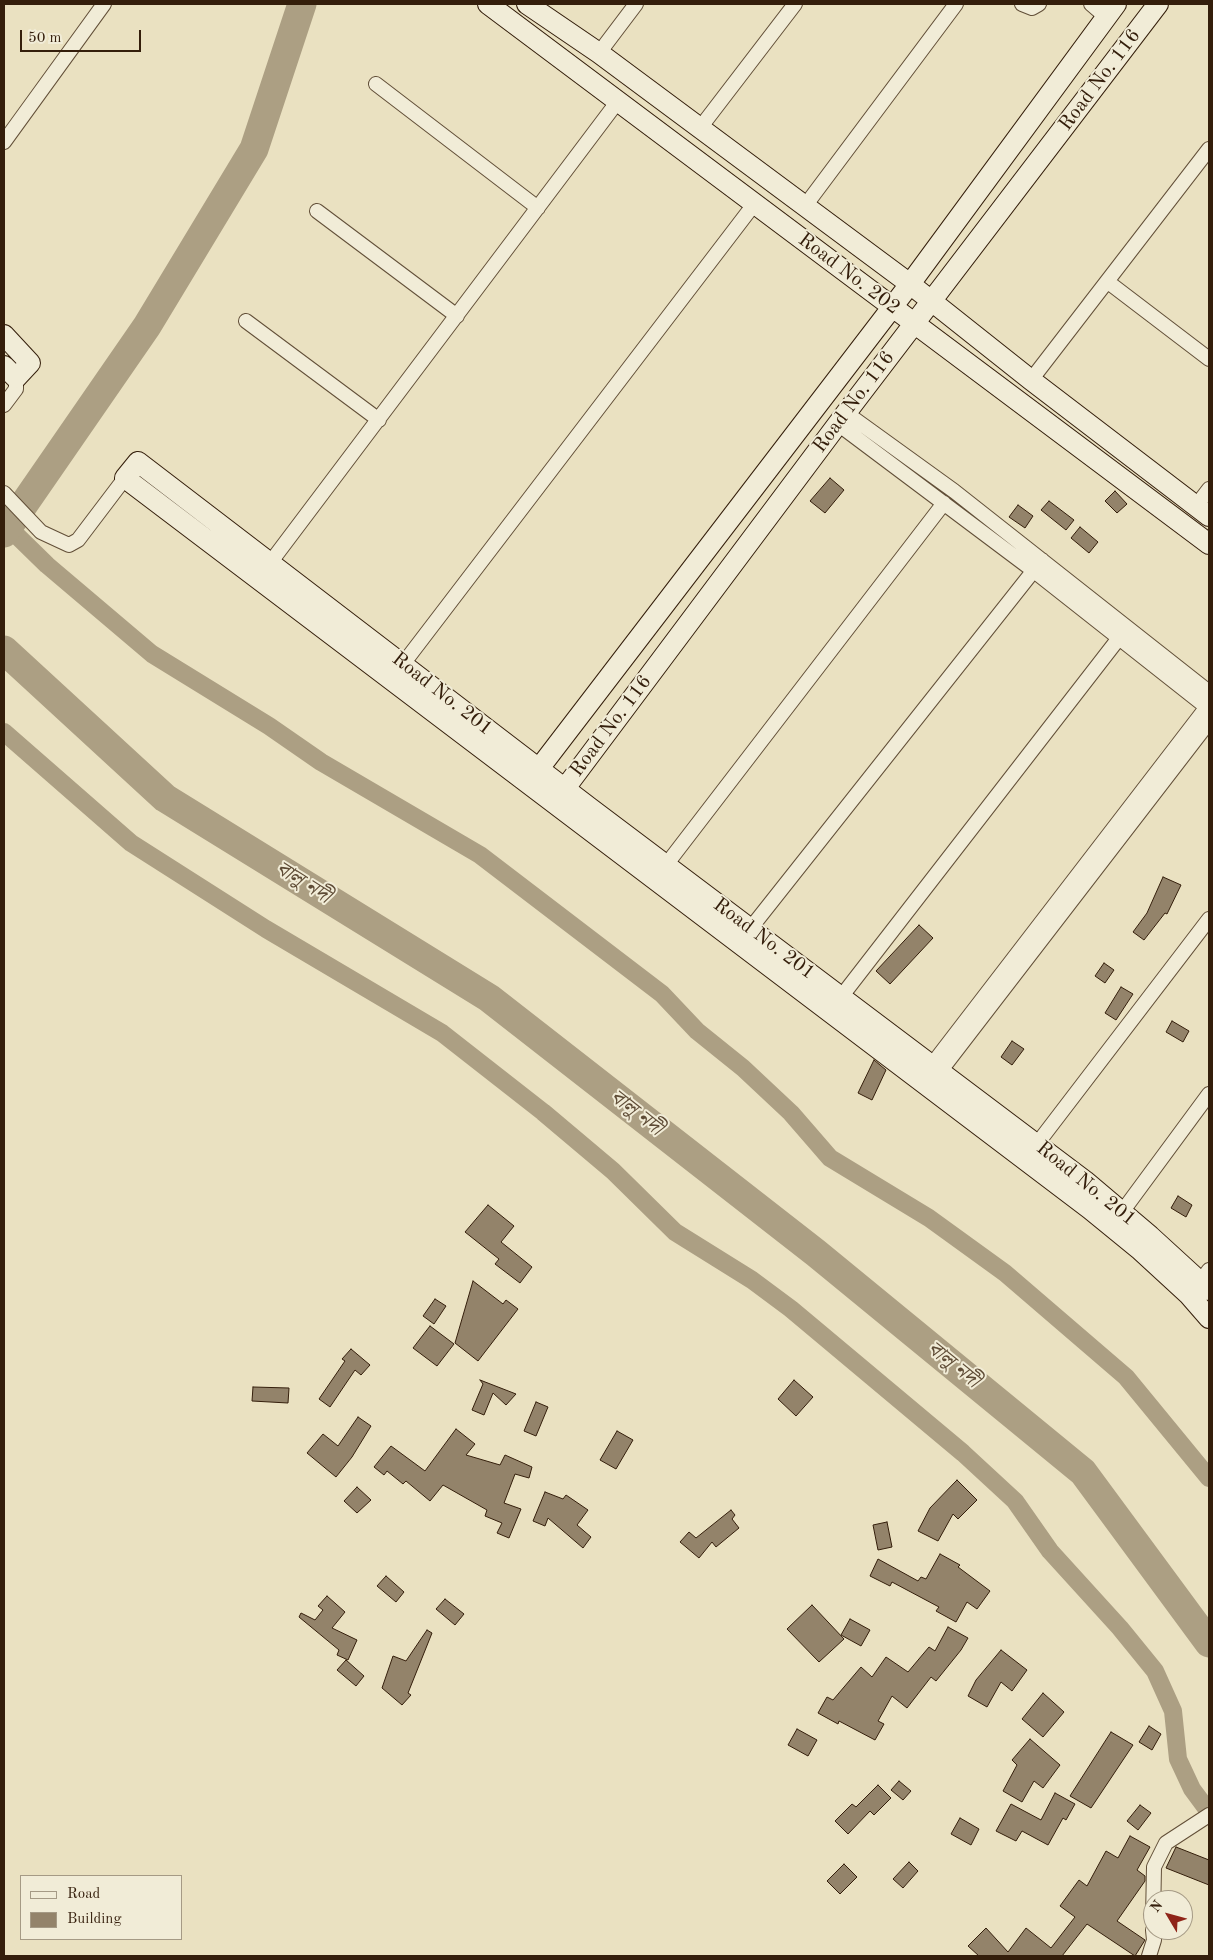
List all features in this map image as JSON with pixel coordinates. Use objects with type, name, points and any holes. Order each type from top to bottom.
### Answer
[{"type":"street","points":[[4,142],[104,4]]},
{"type":"street","name":"Road No. 202","points":[[488,4],[1209,544]]},
{"type":"street","name":"Road No. 202","points":[[527,4],[599,53],[932,300],[1031,380],[1203,511]]},
{"type":"street","points":[[599,53],[636,4]]},
{"type":"street","points":[[700,128],[794,4]]},
{"type":"street","points":[[804,206],[956,4]]},
{"type":"street","points":[[1022,4],[1032,8],[1039,4]]},
{"type":"street","points":[[1091,4],[1111,10]]},
{"type":"street","name":"Road No. 116","points":[[559,796],[842,418],[1158,4]]},
{"type":"street","name":"Road No. 116","points":[[533,775],[910,284],[1111,10]]},
{"type":"street","points":[[376,84],[538,208]]},
{"type":"street","points":[[270,563],[618,101]]},
{"type":"street","points":[[1031,380],[1209,149]]},
{"type":"street","points":[[403,664],[755,203]]},
{"type":"street","points":[[317,211],[457,316]]},
{"type":"street","points":[[1108,282],[1209,358]]},
{"type":"street","points":[[246,321],[379,420]]},
{"type":"street","points":[[4,335],[30,363],[10,372],[16,389],[4,405]]},
{"type":"street","points":[[842,418],[944,503],[1038,565],[1209,692]]},
{"type":"street","points":[[842,418],[954,491],[1119,638],[1208,707],[930,1076]]},
{"type":"street","name":"Road No. 201","points":[[533,775],[125,478],[138,462],[403,664],[559,796],[666,865],[841,997],[930,1076],[1139,1249],[1189,1295],[1209,1318]]},
{"type":"street","points":[[4,493],[41,532],[69,545],[78,540],[125,478]]},
{"type":"street","points":[[1203,511],[1209,488]]},
{"type":"street","points":[[666,865],[944,503]]},
{"type":"street","points":[[750,929],[1038,565]]},
{"type":"street","points":[[841,997],[1119,638]]},
{"type":"street","points":[[930,1076],[1209,722]]},
{"type":"street","name":"Road No. 201","points":[[559,796],[580,822],[750,950],[930,1076],[1037,1144],[1206,1281]]},
{"type":"street","points":[[1037,1144],[1209,919]]},
{"type":"street","points":[[1122,1212],[1209,1094]]},
{"type":"street","points":[[1154,1890],[1154,1867],[1166,1843],[1209,1815]]},
{"type":"street","points":[[1149,1956],[1154,1940]]},
{"type":"building","points":[[830,478],[844,490],[825,513],[810,501]]},
{"type":"building","points":[[1115,491],[1127,504],[1117,513],[1105,501]]},
{"type":"building","points":[[1049,501],[1074,520],[1066,530],[1041,510]]},
{"type":"building","points":[[1018,505],[1033,516],[1025,528],[1009,517]]},
{"type":"building","points":[[1080,527],[1098,542],[1089,553],[1071,538]]},
{"type":"building","points":[[1163,877],[1181,885],[1167,914],[1165,913],[1144,940],[1133,932],[1147,913]]},
{"type":"building","points":[[919,925],[933,938],[890,984],[876,971]]},
{"type":"building","points":[[1104,963],[1114,970],[1105,983],[1095,976]]},
{"type":"building","points":[[1121,987],[1133,994],[1116,1020],[1105,1013]]},
{"type":"building","points":[[1172,1021],[1189,1031],[1183,1042],[1166,1032]]},
{"type":"building","points":[[1012,1041],[1024,1049],[1012,1065],[1001,1057]]},
{"type":"building","points":[[874,1060],[886,1070],[872,1100],[858,1093]]},
{"type":"building","points":[[1178,1196],[1192,1205],[1186,1217],[1171,1208]]},
{"type":"building","points":[[488,1205],[514,1226],[501,1242],[532,1267],[520,1283],[495,1264],[499,1259],[465,1232]]},
{"type":"building","points":[[473,1281],[503,1304],[506,1300],[518,1309],[478,1361],[455,1343]]},
{"type":"building","points":[[435,1299],[446,1306],[434,1324],[423,1316]]},
{"type":"building","points":[[430,1326],[454,1344],[437,1366],[413,1348]]},
{"type":"building","points":[[351,1349],[370,1365],[361,1375],[355,1370],[330,1407],[319,1399],[345,1361],[342,1359]]},
{"type":"building","points":[[480,1380],[516,1394],[506,1405],[493,1393],[484,1415],[472,1410],[483,1384]]},
{"type":"building","points":[[794,1380],[813,1397],[796,1416],[778,1399]]},
{"type":"building","points":[[253,1387],[289,1388],[288,1403],[252,1401]]},
{"type":"building","points":[[536,1402],[548,1407],[536,1436],[524,1431]]},
{"type":"building","points":[[358,1417],[371,1426],[352,1457],[336,1477],[307,1453],[323,1434],[338,1446]]},
{"type":"building","points":[[456,1429],[475,1444],[466,1455],[500,1465],[505,1455],[532,1467],[529,1478],[515,1474],[504,1503],[521,1509],[509,1538],[497,1533],[502,1523],[485,1516],[487,1510],[443,1485],[430,1501],[406,1481],[403,1484],[387,1471],[384,1475],[374,1467],[391,1446],[425,1471]]},
{"type":"building","points":[[617,1431],[633,1440],[616,1469],[600,1460]]},
{"type":"building","points":[[957,1480],[977,1500],[958,1519],[953,1514],[938,1541],[918,1531],[930,1508]]},
{"type":"building","points":[[357,1487],[371,1500],[357,1513],[344,1501]]},
{"type":"building","points":[[545,1492],[563,1499],[566,1495],[588,1510],[577,1525],[591,1537],[583,1548],[548,1518],[545,1526],[533,1521]]},
{"type":"building","points":[[731,1510],[735,1515],[732,1519],[739,1528],[716,1547],[712,1542],[699,1558],[680,1542],[689,1532],[696,1538]]},
{"type":"building","points":[[887,1522],[892,1547],[878,1550],[873,1525]]},
{"type":"building","points":[[940,1554],[960,1565],[958,1567],[990,1591],[977,1609],[967,1602],[956,1622],[936,1611],[939,1607],[892,1582],[890,1586],[870,1576],[878,1559],[918,1581],[921,1577],[926,1579]]},
{"type":"building","points":[[386,1576],[404,1592],[396,1602],[377,1586]]},
{"type":"building","points":[[327,1596],[345,1612],[332,1628],[357,1640],[348,1660],[337,1655],[339,1650],[299,1617],[301,1613],[315,1620],[323,1610],[318,1606]]},
{"type":"building","points":[[445,1599],[464,1614],[455,1625],[436,1609]]},
{"type":"building","points":[[812,1605],[844,1639],[819,1662],[787,1629]]},
{"type":"building","points":[[850,1619],[870,1630],[861,1646],[841,1635]]},
{"type":"building","points":[[948,1627],[968,1638],[961,1650],[936,1681],[931,1677],[907,1708],[892,1696],[878,1721],[884,1724],[875,1740],[839,1721],[838,1724],[818,1713],[827,1697],[833,1700],[861,1667],[872,1677],[886,1657],[908,1672],[929,1647],[935,1651]]},
{"type":"building","points":[[427,1630],[432,1633],[408,1693],[411,1695],[402,1705],[382,1688],[393,1656],[406,1661]]},
{"type":"building","points":[[1001,1650],[1027,1670],[1012,1691],[1001,1682],[987,1707],[968,1696],[976,1680]]},
{"type":"building","points":[[346,1660],[364,1676],[356,1686],[337,1670]]},
{"type":"building","points":[[1043,1693],[1064,1712],[1043,1737],[1022,1719]]},
{"type":"building","points":[[1149,1726],[1161,1734],[1152,1750],[1139,1742]]},
{"type":"building","points":[[797,1729],[817,1740],[808,1756],[788,1745]]},
{"type":"building","points":[[1111,1732],[1133,1745],[1091,1808],[1070,1796]]},
{"type":"building","points":[[1030,1739],[1060,1765],[1043,1788],[1034,1781],[1022,1802],[1003,1791],[1017,1765],[1012,1760]]},
{"type":"building","points":[[899,1781],[911,1791],[903,1800],[891,1790]]},
{"type":"building","points":[[878,1785],[891,1798],[874,1815],[870,1811],[848,1834],[835,1821],[852,1804],[856,1807]]},
{"type":"building","points":[[1055,1793],[1075,1804],[1066,1820],[1063,1818],[1048,1845],[1022,1831],[1016,1841],[996,1831],[1011,1804],[1041,1820]]},
{"type":"building","points":[[1140,1805],[1151,1813],[1138,1830],[1127,1821]]},
{"type":"building","points":[[960,1818],[979,1829],[971,1845],[951,1834]]},
{"type":"building","points":[[1130,1836],[1150,1847],[1137,1870],[1145,1876],[1145,1881],[1117,1921],[1145,1940],[1135,1956],[1087,1924],[1062,1956],[979,1956],[968,1946],[986,1928],[1008,1952],[1026,1928],[1051,1948],[1075,1917],[1060,1906],[1079,1880],[1087,1886],[1106,1851],[1118,1858]]},
{"type":"building","points":[[1176,1847],[1209,1860],[1209,1885],[1166,1868]]},
{"type":"building","points":[[909,1862],[918,1871],[903,1888],[893,1879]]},
{"type":"building","points":[[844,1864],[857,1877],[840,1894],[827,1881]]},
{"type":"waterway","points":[[4,533],[147,326],[254,149],[302,4]]},
{"type":"waterway","points":[[4,523],[47,565],[152,654],[269,726],[321,762],[480,855],[662,994],[697,1031],[743,1068],[791,1113],[830,1158],[929,1218],[1005,1273],[1126,1377],[1209,1478]]},
{"type":"waterway","name":"বালু নদী","points":[[4,650],[165,798],[489,998],[816,1253],[1083,1472],[1209,1643]]},
{"type":"waterway","points":[[4,732],[131,843],[266,929],[442,1033],[543,1112],[613,1171],[675,1232],[752,1280],[791,1309],[963,1453],[1015,1501],[1050,1551],[1120,1628],[1155,1671],[1173,1711],[1178,1759],[1192,1789],[1209,1812]]}]
